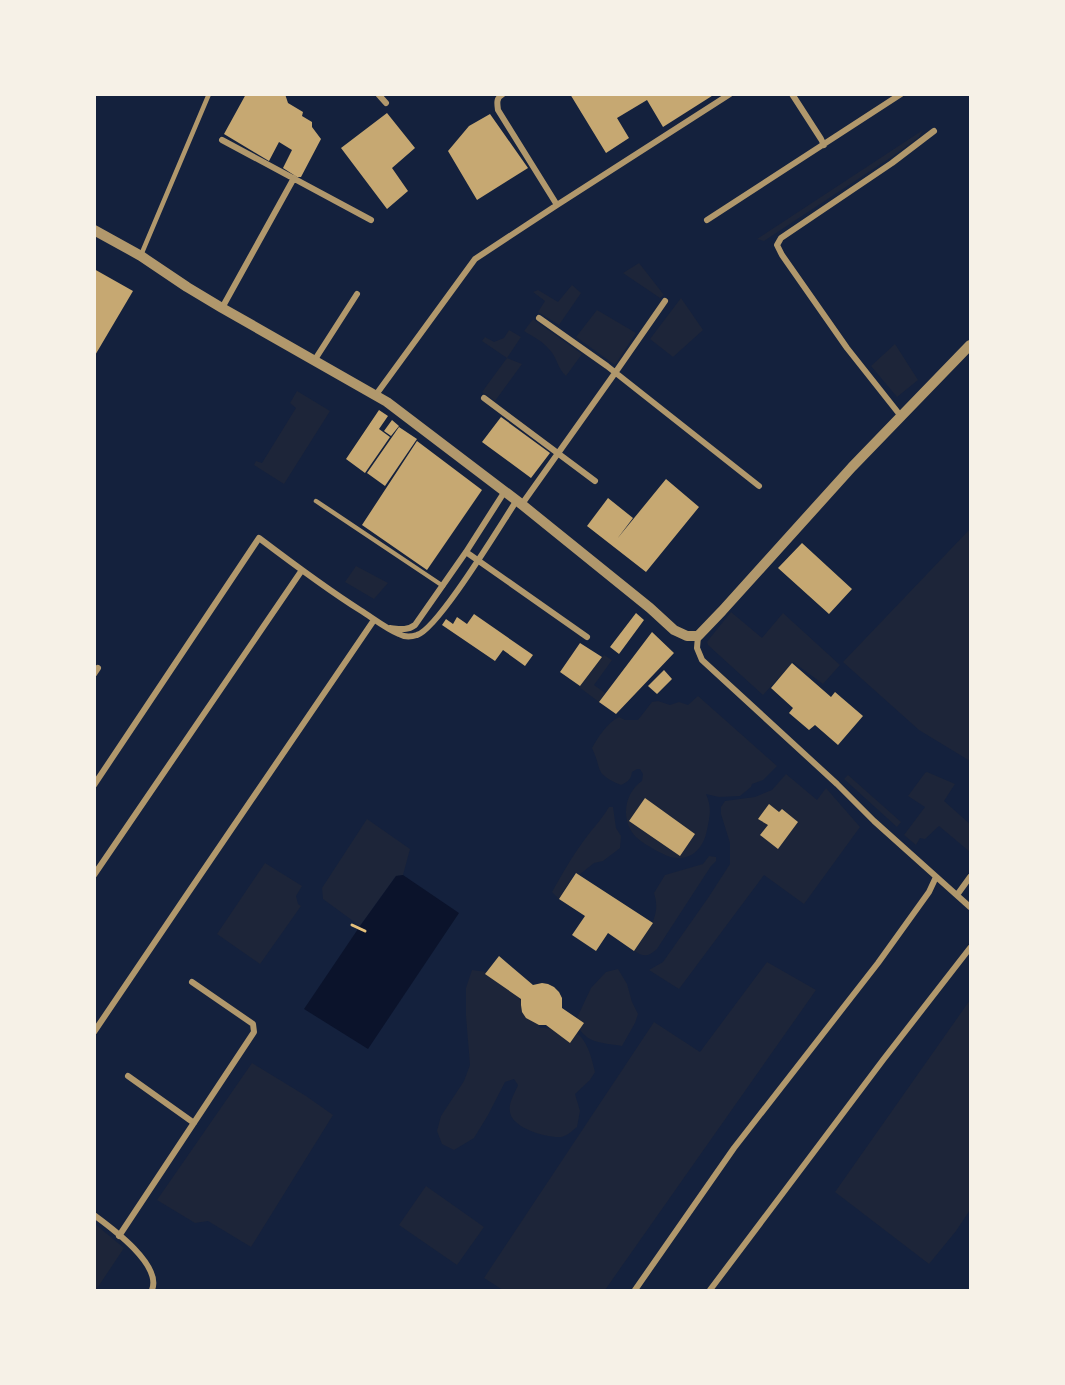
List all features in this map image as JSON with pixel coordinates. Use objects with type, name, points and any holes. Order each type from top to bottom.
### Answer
[{"type":"street","points":[[378,94],[386,103]]},
{"type":"street","points":[[503,94],[496,103],[498,110],[557,205]]},
{"type":"street","points":[[375,396],[475,259],[730,94]]},
{"type":"street","points":[[792,94],[824,145]]},
{"type":"street","points":[[707,220],[902,94]]},
{"type":"street","points":[[900,415],[847,348],[777,245],[781,238],[934,131]]},
{"type":"street","points":[[222,140],[371,220]]},
{"type":"street","points":[[222,308],[294,178]]},
{"type":"street","points":[[94,230],[141,256],[222,308],[387,402],[519,502],[674,630],[687,636],[698,636]]},
{"type":"street","points":[[314,361],[357,294]]},
{"type":"street","points":[[94,785],[260,538],[302,570],[387,627],[404,636],[418,635],[427,629],[519,502],[558,455],[665,301]]},
{"type":"street","points":[[539,318],[759,486]]},
{"type":"street","points":[[970,345],[900,415],[698,636],[697,648],[702,660],[874,821],[970,907]]},
{"type":"street","points":[[484,398],[595,481]]},
{"type":"street","points":[[387,627],[410,628],[424,612],[505,491]]},
{"type":"street","points":[[466,552],[587,638]]},
{"type":"street","points":[[94,875],[302,570]]},
{"type":"street","points":[[448,577],[461,585]]},
{"type":"street","points":[[94,1032],[375,620]]},
{"type":"street","points":[[94,768],[102,773]]},
{"type":"street","points":[[635,1290],[734,1148],[878,963],[929,892],[936,877]]},
{"type":"street","points":[[957,895],[970,877]]},
{"type":"street","points":[[710,1290],[970,948]]},
{"type":"street","points":[[119,1236],[254,1032],[253,1024],[192,982]]},
{"type":"street","points":[[128,1076],[194,1123]]},
{"type":"street","points":[[94,1215],[115,1231],[148,1266],[153,1274],[152,1290]]},
{"type":"lane","points":[[141,256],[208,94]]},
{"type":"lane","points":[[316,501],[443,586]]},
{"type":"path","points":[[352,926],[365,931]]},
{"type":"shaded area","points":[[923,130],[919,137],[893,156],[764,241],[757,239]]},
{"type":"shaded area","points":[[639,263],[664,295],[660,298],[623,273]]},
{"type":"shaded area","points":[[572,285],[581,293],[559,325],[538,312],[545,301],[533,292],[538,290],[558,302]]},
{"type":"shaded area","points":[[681,298],[703,330],[673,357],[650,339]]},
{"type":"shaded area","points":[[597,310],[636,333],[615,365],[576,337]]},
{"type":"shaded area","points":[[533,319],[582,354],[566,376],[546,345],[524,331]]},
{"type":"shaded area","points":[[509,330],[521,337],[507,358],[482,341],[485,337],[494,342],[504,338]]},
{"type":"shaded area","points":[[895,344],[918,380],[897,397],[871,366]]},
{"type":"shaded area","points":[[507,358],[522,364],[495,401],[482,392]]},
{"type":"shaded area","points":[[297,391],[330,411],[284,484],[254,465],[256,461],[262,463],[296,408],[290,403]]},
{"type":"shaded area","points":[[970,529],[970,761],[919,730],[843,662]]},
{"type":"shaded area","points":[[356,566],[388,583],[374,599],[345,582]]},
{"type":"shaded area","points":[[731,612],[762,638],[783,613],[840,665],[823,684],[793,662],[763,695],[708,645],[707,642]]},
{"type":"shaded area","points":[[604,655],[612,660],[594,685],[605,693],[599,702],[579,687]]},
{"type":"shaded area","points":[[698,696],[777,766],[763,780],[752,784],[740,796],[719,797],[706,794],[710,812],[701,846],[693,854],[683,858],[674,858],[640,841],[628,823],[626,808],[631,793],[642,781],[643,774],[640,769],[632,772],[631,777],[621,785],[602,774],[592,748],[600,735],[619,717],[625,720],[638,720],[652,702],[658,701],[670,705],[679,702],[688,705]]},
{"type":"shaded area","points":[[927,772],[955,784],[944,801],[970,824],[970,852],[939,826],[925,839],[920,838],[916,845],[904,835],[925,807],[908,796]]},
{"type":"shaded area","points":[[786,774],[817,800],[826,788],[860,827],[804,904],[764,875],[679,989],[649,970],[663,962],[730,864],[730,843],[721,807],[725,801],[755,797],[772,790]]},
{"type":"shaded area","points":[[848,775],[901,822],[897,827],[844,779]]},
{"type":"shaded area","points":[[609,807],[613,807],[616,828],[621,836],[620,848],[579,875],[575,873],[559,899],[552,892],[576,852]]},
{"type":"shaded area","points":[[367,819],[410,849],[403,875],[396,876],[360,926],[323,899],[322,888]]},
{"type":"shaded area","points":[[709,856],[716,857],[716,861],[657,949],[646,955],[634,951],[655,917],[654,893],[665,875],[703,864]]},
{"type":"shaded area","points":[[265,863],[302,886],[296,896],[301,906],[260,964],[217,934]]},
{"type":"shaded area","points":[[403,875],[459,913],[368,1049],[304,1009],[396,876]]},
{"type":"shaded area","points":[[767,962],[816,990],[605,1290],[503,1290],[484,1278],[654,1022],[700,1052]]},
{"type":"shaded area","points":[[618,969],[627,984],[638,1014],[622,1046],[588,1038],[579,1028],[576,1020],[591,988],[606,972]]},
{"type":"shaded area","points":[[472,970],[487,972],[516,995],[534,1014],[540,1028],[573,1031],[585,1043],[595,1072],[575,1094],[580,1111],[577,1127],[567,1134],[561,1137],[547,1136],[523,1127],[512,1118],[511,1102],[518,1085],[514,1079],[505,1082],[474,1138],[454,1150],[442,1144],[437,1131],[441,1116],[464,1081],[470,1065],[466,988]]},
{"type":"shaded area","points":[[970,1000],[970,1210],[929,1264],[835,1192]]},
{"type":"shaded area","points":[[252,1063],[333,1115],[251,1247],[208,1221],[195,1223],[157,1200]]},
{"type":"shaded area","points":[[426,1186],[484,1227],[457,1265],[399,1225]]},
{"type":"shaded area","points":[[95,1224],[124,1248],[94,1290]]},
{"type":"building","points":[[246,94],[285,94],[288,103],[303,112],[302,116],[312,122],[312,127],[321,139],[301,177],[283,168],[292,150],[279,142],[269,161],[224,134]]},
{"type":"building","points":[[570,94],[715,94],[663,127],[647,100],[617,118],[629,138],[606,153]]},
{"type":"building","points":[[387,113],[415,148],[392,168],[408,191],[387,209],[341,148]]},
{"type":"building","points":[[490,114],[528,168],[477,200],[448,151],[469,126]]},
{"type":"building","points":[[94,269],[133,291],[94,357]]},
{"type":"building","points":[[379,410],[388,416],[379,429],[390,437],[365,473],[346,459]]},
{"type":"building","points":[[501,417],[550,453],[531,478],[482,442]]},
{"type":"building","points":[[392,420],[399,426],[391,436],[384,431]]},
{"type":"building","points":[[399,427],[417,439],[385,486],[367,473]]},
{"type":"building","points":[[417,441],[482,490],[427,570],[362,525]]},
{"type":"building","points":[[666,479],[699,507],[646,572],[587,526],[608,498],[633,518],[617,539]]},
{"type":"building","points":[[802,543],[852,589],[829,614],[778,568]]},
{"type":"building","points":[[636,613],[644,620],[619,654],[610,647]]},
{"type":"building","points":[[474,614],[533,655],[525,666],[503,650],[495,661],[442,625],[446,619],[453,624],[457,617],[467,624]]},
{"type":"building","points":[[652,632],[674,653],[616,714],[599,702]]},
{"type":"building","points":[[580,643],[602,657],[580,686],[560,672]]},
{"type":"building","points":[[792,663],[831,697],[835,692],[863,716],[838,745],[815,725],[809,730],[789,713],[793,708],[771,688]]},
{"type":"building","points":[[664,670],[672,679],[657,694],[648,686]]},
{"type":"building","points":[[645,798],[695,834],[680,856],[629,821]]},
{"type":"building","points":[[769,804],[779,812],[782,809],[798,822],[778,849],[760,835],[768,825],[758,819]]},
{"type":"building","points":[[576,873],[653,923],[634,951],[608,933],[596,951],[572,935],[585,916],[559,899]]},
{"type":"building","points":[[499,956],[533,985],[548,984],[559,992],[562,998],[562,1008],[584,1023],[570,1043],[546,1025],[539,1025],[526,1018],[522,1012],[521,999],[485,974]]}]
